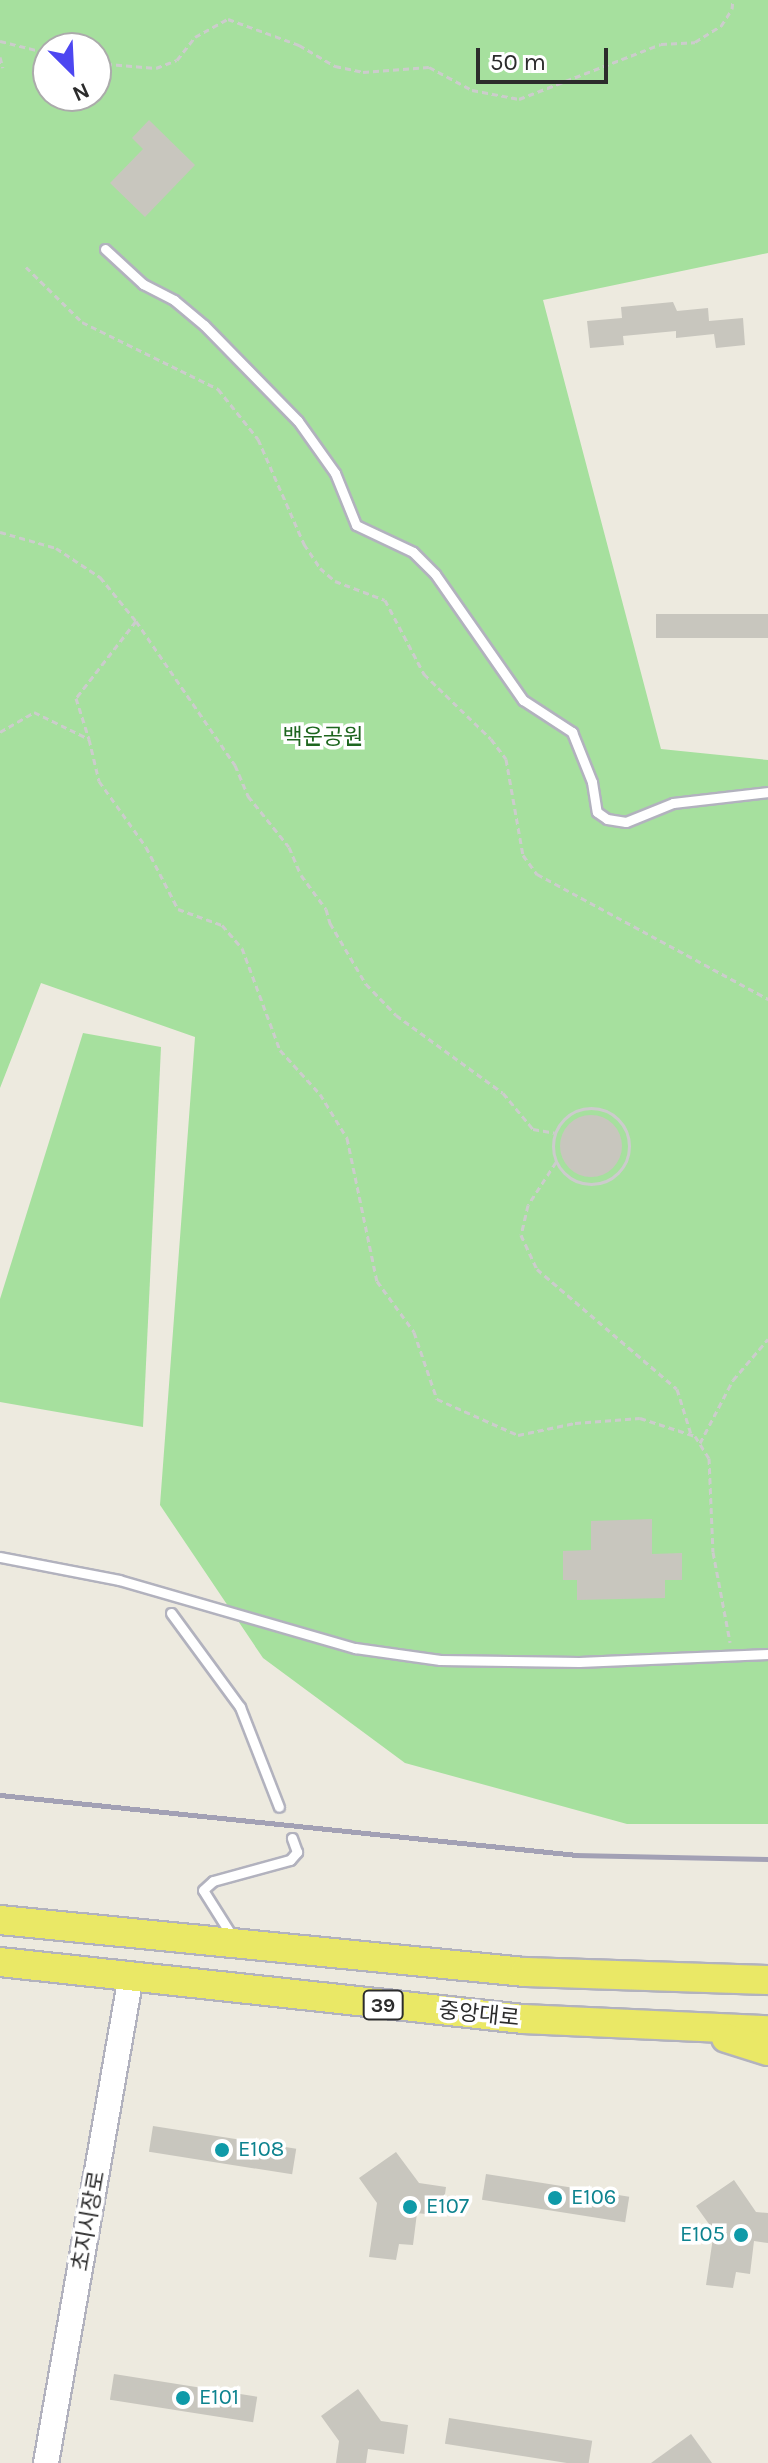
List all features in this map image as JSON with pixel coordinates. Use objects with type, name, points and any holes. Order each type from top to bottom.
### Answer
[{"type":"main road","name":"39","points":[[0,1920],[525,1972],[768,1980]]},
{"type":"main road","name":"중앙대로","points":[[0,1962],[523,2019],[768,2030]]},
{"type":"main road","points":[[686,2026],[768,2051]]},
{"type":"street","name":"초지시장로","points":[[46,2463],[131,1978]]},
{"type":"lane","points":[[105,249],[143,284],[174,300],[204,325],[298,421],[335,473],[356,525],[413,552],[435,574],[523,700],[572,732],[592,782],[597,812],[607,819],[626,822],[673,803],[768,792]]},
{"type":"lane","points":[[0,1557],[119,1580],[355,1648],[426,1658],[579,1662],[768,1654]]},
{"type":"lane","points":[[171,1613],[240,1707],[279,1807]]},
{"type":"lane","points":[[236,1942],[203,1890],[213,1881],[290,1860],[297,1852],[292,1838]]},
{"type":"path","points":[[112,64],[156,68],[177,60],[195,37],[228,19],[299,45],[335,66],[363,72],[429,67],[472,90],[519,99],[661,44],[695,42],[721,26],[732,9],[733,0]]},
{"type":"path","points":[[0,41],[32,49]]},
{"type":"path","points":[[0,57],[3,68]]},
{"type":"path","points":[[26,267],[82,322],[218,389],[258,439],[304,544],[320,568],[335,581],[385,600],[424,674],[491,739],[506,759],[523,855],[537,874],[768,999]]},
{"type":"path","points":[[0,532],[56,548],[100,577],[136,621],[235,765],[248,796],[289,847],[301,875],[326,909],[330,923],[366,984],[396,1015],[503,1093],[533,1129],[555,1133]]},
{"type":"path","points":[[136,621],[76,698],[99,781],[146,847],[178,909],[222,925],[242,948],[280,1050],[320,1094],[347,1138],[377,1281],[414,1332],[437,1399],[518,1435],[575,1423],[640,1418],[692,1435],[709,1458],[713,1552],[732,1654]]},
{"type":"path","points":[[0,732],[34,712],[89,739]]},
{"type":"path","points":[[556,1162],[573,1180],[598,1184],[620,1171],[629,1147],[621,1123],[600,1109],[574,1112],[555,1133],[556,1162],[528,1205],[521,1235],[537,1269],[677,1389],[692,1435]]},
{"type":"path","points":[[700,1443],[733,1380],[768,1339]]},
{"type":"green space","name":"백운공원","points":[[0,0],[768,0],[768,253],[543,300],[661,749],[768,760],[768,1824],[627,1824],[405,1763],[263,1658],[160,1505],[195,1037],[41,983],[0,1088]]},
{"type":"green space","points":[[83,1033],[161,1047],[143,1427],[0,1402],[0,1299]]},
{"type":"building","points":[[149,120],[195,165],[145,217],[110,183],[143,149],[132,138]]},
{"type":"building","points":[[673,302],[677,311],[708,308],[709,321],[743,318],[745,345],[716,348],[714,334],[676,338],[676,331],[623,336],[624,345],[590,348],[587,321],[622,318],[621,307]]},
{"type":"building","points":[[656,614],[768,614],[768,638],[656,638]]},
{"type":"building","points":[[591,1115],[613,1124],[622,1146],[613,1168],[591,1177],[569,1168],[560,1146],[569,1124]]},
{"type":"building","points":[[652,1519],[652,1554],[682,1553],[682,1580],[665,1580],[665,1598],[577,1600],[577,1580],[563,1580],[563,1551],[591,1550],[591,1521]]},
{"type":"building","name":"E108","points":[[153,2126],[296,2149],[292,2174],[149,2152]]},
{"type":"building","name":"E107","points":[[396,2152],[419,2183],[446,2187],[442,2216],[417,2213],[413,2245],[399,2244],[396,2260],[369,2257],[377,2203],[359,2178]]},
{"type":"building","name":"E106","points":[[486,2174],[629,2197],[625,2222],[482,2200]]},
{"type":"building","name":"E105","points":[[734,2180],[756,2212],[768,2213],[768,2243],[754,2241],[750,2274],[736,2272],[733,2288],[706,2285],[714,2231],[696,2206]]},
{"type":"building","name":"E101","points":[[114,2374],[257,2397],[253,2422],[110,2400]]},
{"type":"building","points":[[358,2389],[381,2421],[408,2425],[404,2454],[368,2449],[366,2463],[336,2463],[339,2441],[321,2416]]},
{"type":"building","points":[[449,2418],[592,2441],[589,2463],[567,2463],[445,2444]]},
{"type":"building","points":[[691,2434],[712,2463],[651,2463]]},
{"type":"railway","points":[[0,1795],[577,1855],[768,1859]]},
{"type":"place","name":"E108","points":[[222,2150]]},
{"type":"place","name":"E106","points":[[555,2198]]},
{"type":"place","name":"E107","points":[[410,2207]]},
{"type":"place","name":"E105","points":[[741,2235]]},
{"type":"place","name":"E101","points":[[183,2398]]}]
